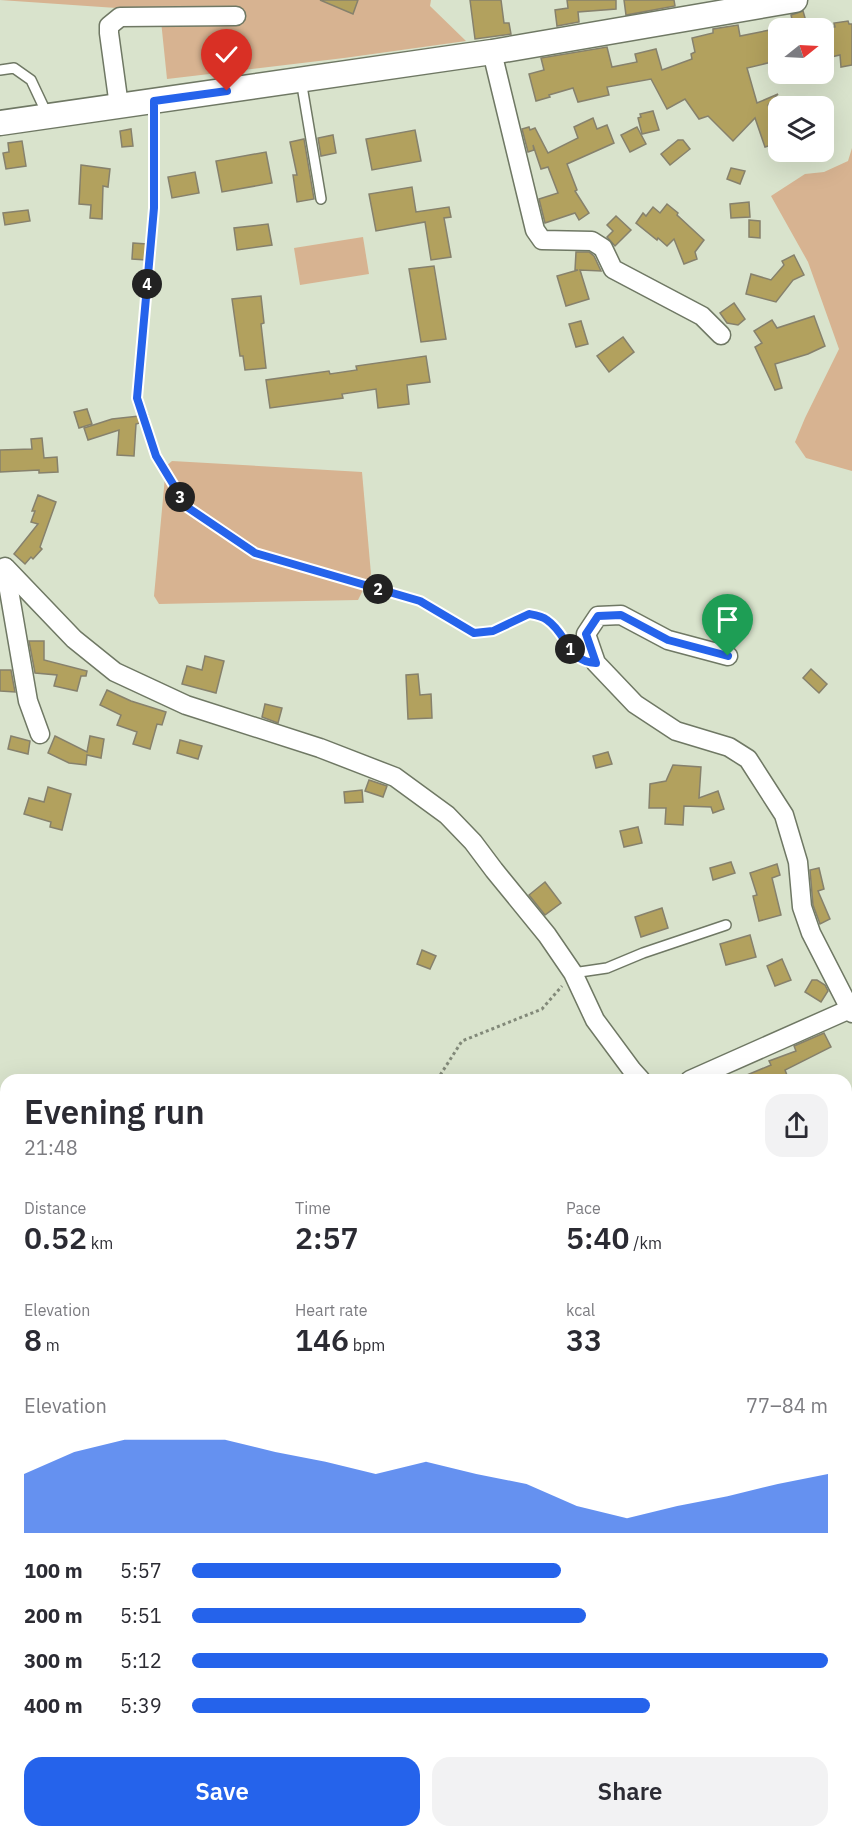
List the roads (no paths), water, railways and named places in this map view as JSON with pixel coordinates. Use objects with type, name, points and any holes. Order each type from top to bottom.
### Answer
[{"type":"main road","points":[[0,123],[492,52],[795,0]]},
{"type":"street","points":[[119,106],[109,26],[120,17],[236,16]]},
{"type":"street","points":[[492,52],[535,230],[542,240],[592,241],[603,248],[613,269],[702,316],[721,335]]},
{"type":"street","points":[[3,563],[28,701],[40,734]]},
{"type":"street","points":[[3,563],[74,639],[115,672],[186,705],[320,748],[395,777],[447,815],[473,842],[547,935],[573,973],[595,1020],[636,1074]]},
{"type":"street","points":[[704,1074],[851,1011],[811,933],[802,907],[798,862],[783,815],[748,759],[729,747],[676,731],[635,704],[596,663],[586,634],[598,616],[621,615],[668,640],[728,656]]},
{"type":"lane","points":[[0,70],[14,68],[31,80],[48,117]]},
{"type":"lane","points":[[301,80],[321,199]]},
{"type":"lane","points":[[573,973],[607,968],[643,953],[726,925]]}]
